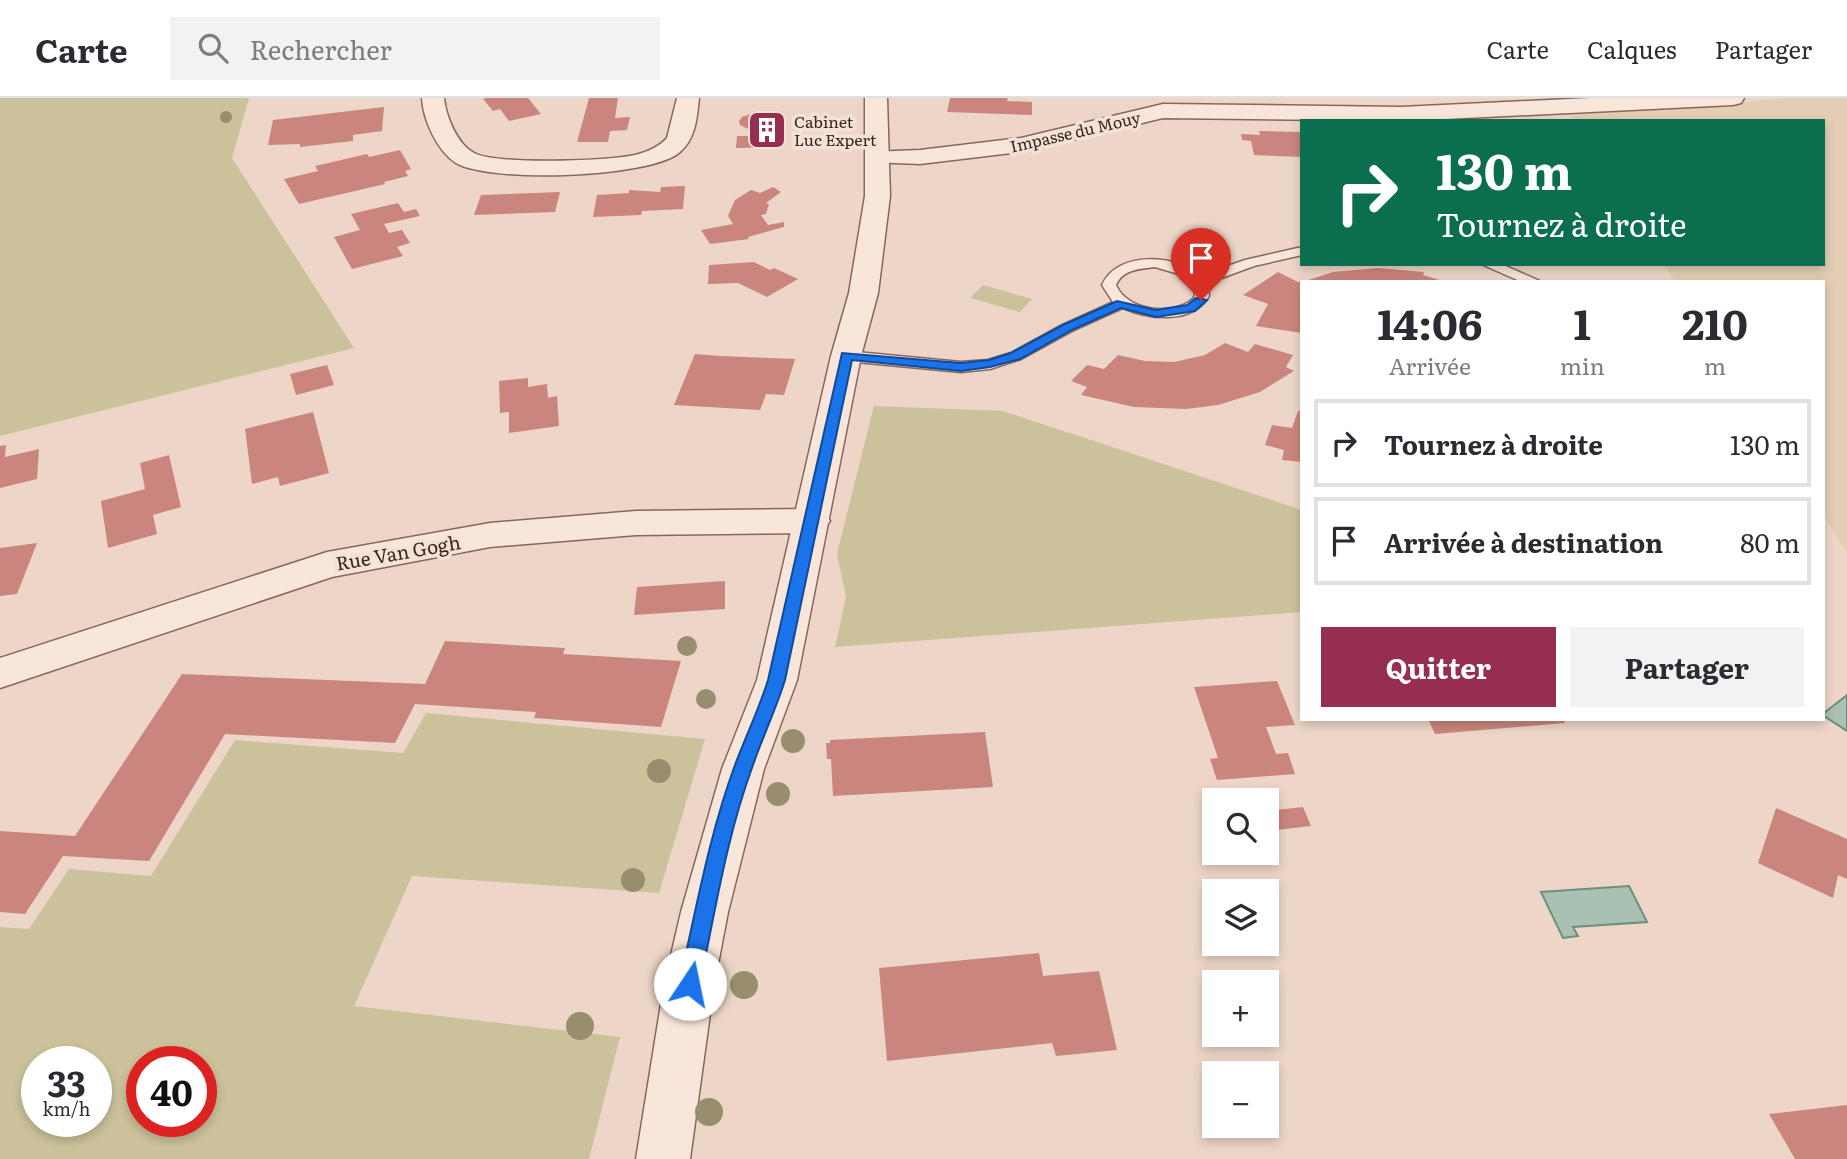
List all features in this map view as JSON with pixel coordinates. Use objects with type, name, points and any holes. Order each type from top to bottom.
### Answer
[{"type":"street","points":[[433,98],[435,118],[465,158],[486,164],[517,166],[631,163],[654,157],[671,148],[679,138],[688,98]]},
{"type":"street","points":[[663,1159],[674,1108],[684,1014],[716,862],[744,765],[777,680],[846,356],[861,307],[879,195],[876,98]]},
{"type":"street","name":"Impasse du Mouy","points":[[879,157],[920,157],[1021,145],[1163,111],[1401,114],[1733,98]]},
{"type":"street","name":"Rue Van Gogh","points":[[0,673],[327,565],[503,534],[636,523],[812,521]]},
{"type":"lane","points":[[1199,281],[1250,263],[1300,251]]},
{"type":"lane","points":[[1155,263],[1189,272],[1199,281],[1203,291],[1201,300],[1190,308],[1156,314],[1137,311],[1121,304],[1111,295],[1108,285],[1111,276],[1122,268],[1155,263]]},
{"type":"lane","points":[[1493,266],[1530,280]]},
{"type":"lane","points":[[846,356],[950,366],[990,364],[1016,356],[1067,328],[1121,304]]},
{"type":"shaded area","points":[[0,98],[249,98],[232,158],[354,348],[0,436]]},
{"type":"shaded area","points":[[1794,98],[1847,98],[1847,553],[1825,518],[1825,280],[1674,280],[1665,266],[1825,266],[1825,119],[1574,119],[1571,115]]},
{"type":"shaded area","points":[[983,285],[1032,299],[1020,312],[970,298]]},
{"type":"shaded area","points":[[874,406],[1003,411],[1300,509],[1300,612],[835,647],[846,597],[837,554]]},
{"type":"shaded area","points":[[1847,695],[1847,731],[1825,717],[1825,712]]},
{"type":"shaded area","points":[[426,713],[705,739],[659,893],[412,876],[354,1006],[620,1037],[589,1159],[0,1159],[0,927],[29,929],[69,869],[151,876],[235,740],[403,753]]},
{"type":"shaded area","points":[[1629,886],[1647,922],[1573,927],[1578,936],[1563,938],[1541,892]]},
{"type":"building","points":[[528,98],[541,114],[509,121],[500,109],[493,111],[483,99]]},
{"type":"building","points":[[589,98],[618,98],[615,118],[630,117],[627,130],[610,131],[608,142],[577,142]]},
{"type":"building","points":[[950,98],[1008,98],[1007,101],[1032,102],[1032,115],[947,112]]},
{"type":"building","points":[[384,107],[382,131],[353,135],[353,141],[300,147],[300,144],[268,145],[273,120]]},
{"type":"building","name":"Cabinet Luc Expert","points":[[759,111],[782,118],[782,129],[786,129],[786,134],[782,135],[782,147],[736,148],[737,136],[749,136],[750,130],[740,125],[739,121],[742,117]]},
{"type":"building","points":[[1259,131],[1300,132],[1300,157],[1254,155],[1251,141],[1242,140],[1241,134],[1260,135]]},
{"type":"building","points":[[400,150],[411,169],[405,171],[408,176],[384,182],[385,184],[299,204],[284,179],[318,171],[315,166],[367,154],[369,157]]},
{"type":"building","points":[[685,186],[683,209],[642,211],[641,215],[593,217],[597,195],[629,193],[629,190],[660,192],[661,187]]},
{"type":"building","points":[[773,187],[781,192],[766,203],[769,204],[766,214],[761,215],[768,225],[784,222],[784,227],[748,237],[749,239],[710,244],[701,230],[733,224],[728,216],[735,200],[751,190],[760,193]]},
{"type":"building","points":[[560,192],[555,212],[474,215],[481,195]]},
{"type":"building","points":[[398,203],[404,212],[416,209],[420,216],[384,224],[389,233],[402,230],[410,243],[397,247],[403,256],[352,269],[334,237],[360,230],[351,214]]},
{"type":"building","points":[[754,262],[798,279],[767,297],[738,283],[708,284],[709,265]]},
{"type":"building","points":[[1378,268],[1424,272],[1423,275],[1439,280],[1308,280],[1333,272]]},
{"type":"building","points":[[1278,272],[1300,282],[1300,333],[1256,326],[1268,304],[1243,295]]},
{"type":"building","points":[[1225,343],[1248,352],[1255,344],[1293,355],[1286,367],[1294,371],[1260,392],[1218,405],[1186,409],[1134,407],[1081,395],[1087,387],[1071,381],[1087,365],[1104,369],[1118,355],[1145,361],[1174,362],[1205,355]]},
{"type":"building","points":[[695,354],[795,359],[784,395],[766,394],[760,410],[674,405]]},
{"type":"building","points":[[327,365],[334,385],[296,395],[290,374]]},
{"type":"building","points":[[528,378],[528,387],[547,384],[548,398],[557,396],[559,426],[509,433],[509,412],[500,413],[499,381]]},
{"type":"building","points":[[1300,411],[1300,462],[1282,460],[1284,450],[1265,445],[1272,425],[1292,428]]},
{"type":"building","points":[[313,412],[329,473],[280,486],[278,477],[252,484],[245,429]]},
{"type":"building","points":[[6,445],[5,457],[39,449],[37,479],[0,488],[0,446]]},
{"type":"building","points":[[169,455],[181,507],[153,515],[157,534],[108,548],[101,501],[145,489],[140,463]]},
{"type":"building","points":[[37,543],[17,594],[0,596],[0,548]]},
{"type":"building","points":[[725,581],[725,609],[634,615],[637,587]]},
{"type":"building","points":[[445,641],[565,648],[563,654],[681,661],[661,727],[534,718],[536,712],[415,704],[395,743],[225,734],[149,861],[63,856],[25,914],[0,912],[0,831],[75,836],[182,674],[425,684]]},
{"type":"building","points":[[1277,681],[1295,725],[1266,727],[1276,754],[1288,753],[1295,774],[1217,780],[1210,759],[1218,758],[1194,687]]},
{"type":"building","points":[[1429,721],[1565,723],[1435,734]]},
{"type":"building","points":[[985,732],[993,787],[833,796],[831,759],[827,759],[826,743],[830,743],[830,740]]},
{"type":"building","points":[[1303,807],[1311,826],[1279,830],[1279,810]]},
{"type":"building","points":[[1776,808],[1847,839],[1847,879],[1838,875],[1833,898],[1758,863]]},
{"type":"building","points":[[1039,953],[1043,976],[1099,971],[1117,1050],[1056,1056],[1052,1043],[887,1061],[879,968]]},
{"type":"building","points":[[1847,1105],[1847,1159],[1795,1159],[1769,1114]]},
{"type":"place","name":"Cabinet Luc Expert","points":[[767,130]]},
{"type":"route","points":[[690,984],[716,862],[744,765],[777,680],[846,356],[961,367],[990,364],[1016,356],[1093,315],[1121,304],[1137,311],[1156,314],[1175,313],[1190,308],[1201,300]]}]
